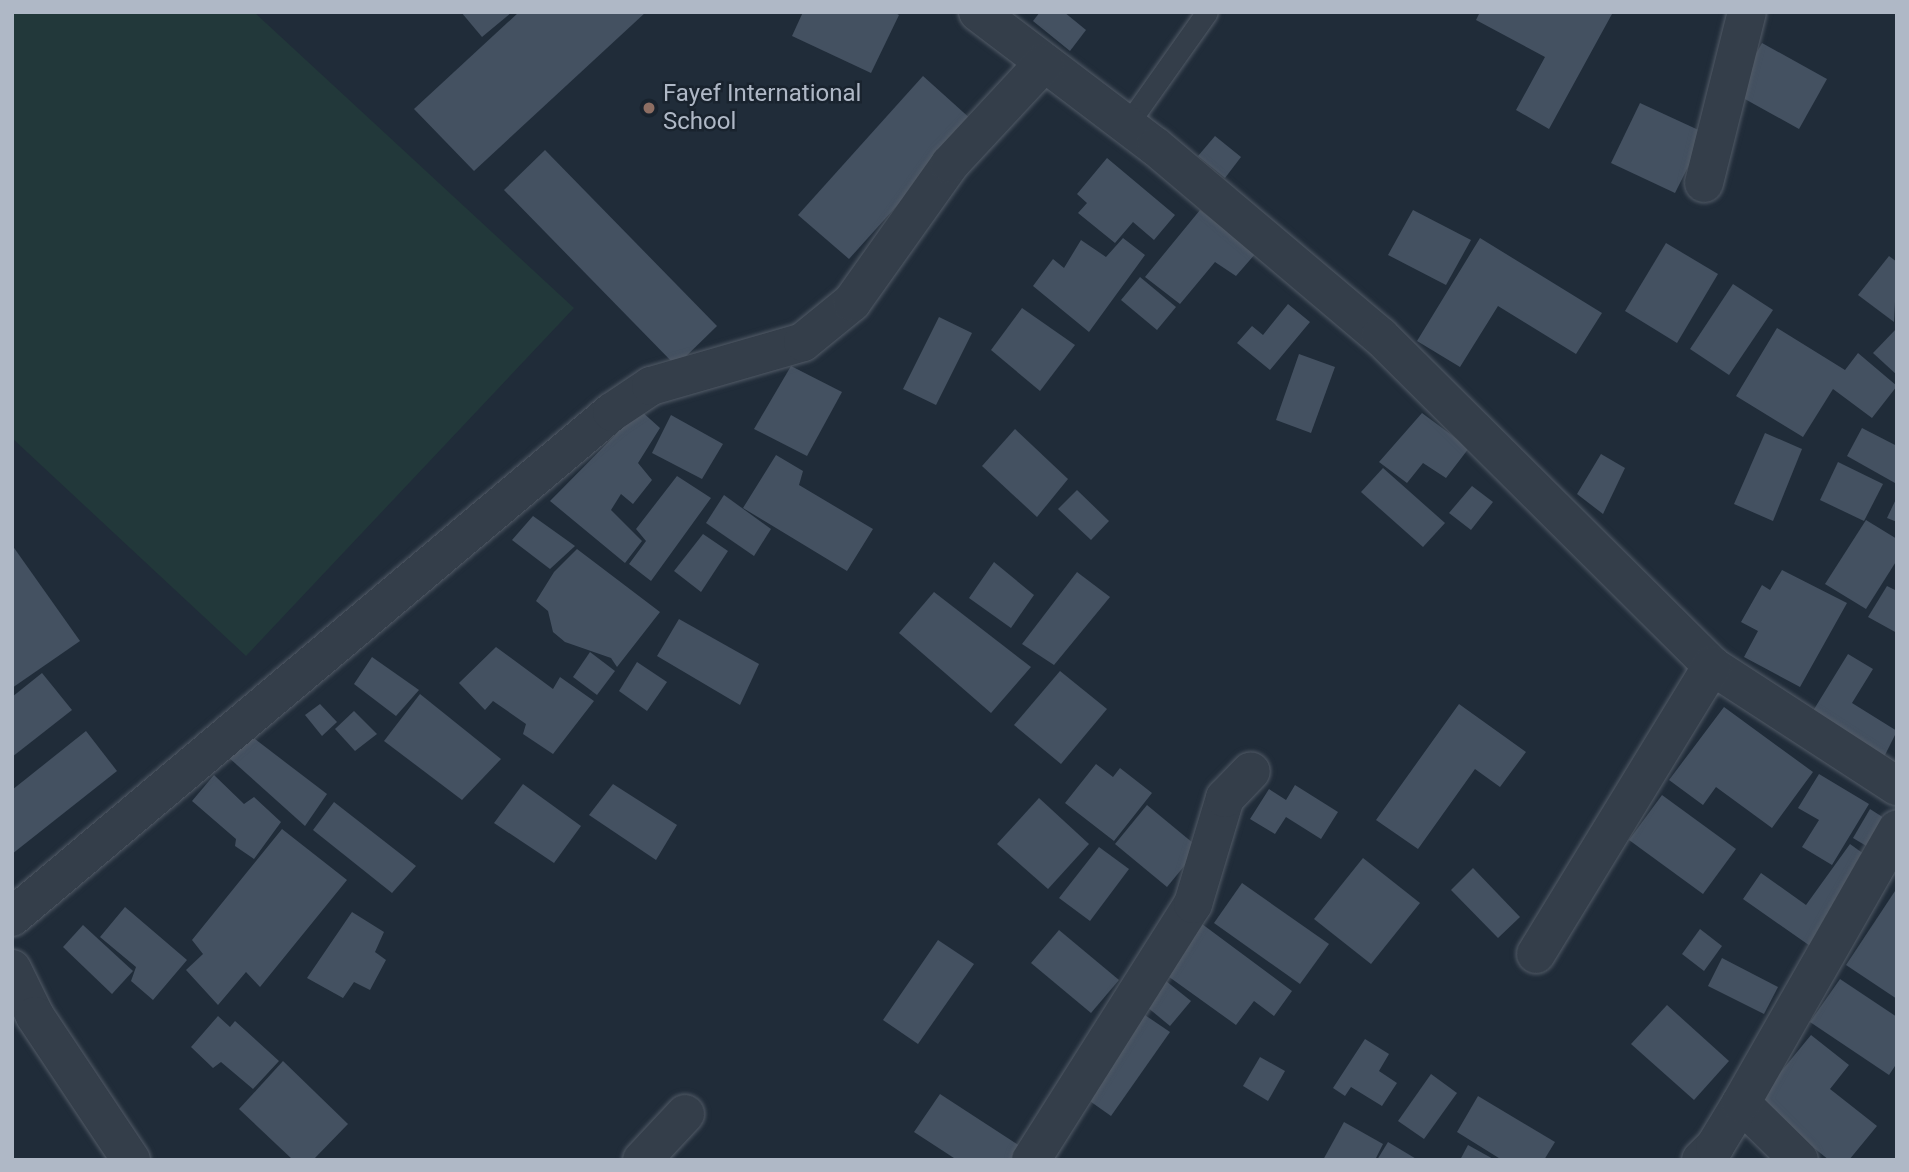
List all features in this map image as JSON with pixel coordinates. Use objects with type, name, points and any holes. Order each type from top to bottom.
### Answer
[{"type":"street","points":[[978,12],[1127,125],[1380,336],[1712,666],[1897,786]]},
{"type":"street","points":[[1704,183],[1747,12]]},
{"type":"street","points":[[12,917],[612,412],[651,386],[803,342],[852,302],[950,164],[1044,63]]},
{"type":"street","points":[[1536,954],[1712,666]]},
{"type":"street","points":[[1031,1160],[1193,904],[1225,798],[1251,771]]},
{"type":"street","points":[[1701,1160],[1715,1146],[1741,1103],[1894,838]]},
{"type":"street","points":[[12,969],[35,1016],[131,1160]]},
{"type":"street","points":[[1741,1103],[1800,1160]]},
{"type":"street","points":[[642,1160],[685,1114]]},
{"type":"lane","points":[[1127,125],[1207,12]]},
{"type":"green space","points":[[12,12],[254,12],[574,308],[246,656],[12,438]]},
{"type":"building","points":[[461,12],[512,12],[482,37]]},
{"type":"building","points":[[519,12],[646,12],[474,171],[414,109]]},
{"type":"building","points":[[803,12],[894,12],[899,15],[871,73],[792,36]]},
{"type":"building","points":[[1040,12],[1064,12],[1086,30],[1070,51],[1033,21]]},
{"type":"building","points":[[1480,12],[1612,14],[1549,129],[1516,110],[1545,57],[1476,20]]},
{"type":"building","points":[[1762,43],[1827,79],[1799,129],[1734,93]]},
{"type":"building","points":[[923,76],[973,121],[849,259],[798,215]]},
{"type":"building","points":[[1640,103],[1705,133],[1675,193],[1611,163]]},
{"type":"building","points":[[1215,136],[1241,157],[1225,178],[1198,156]]},
{"type":"building","points":[[545,150],[717,326],[676,366],[504,190]]},
{"type":"building","points":[[1107,158],[1175,215],[1154,240],[1133,222],[1115,243],[1078,213],[1087,203],[1077,194]]},
{"type":"building","points":[[1200,210],[1256,253],[1236,276],[1215,262],[1180,304],[1145,277]]},
{"type":"building","points":[[1413,210],[1471,240],[1446,285],[1388,255]]},
{"type":"building","points":[[1123,238],[1145,255],[1089,332],[1033,286],[1053,259],[1064,268],[1081,240],[1106,257]]},
{"type":"building","points":[[1480,238],[1602,313],[1576,354],[1498,306],[1460,367],[1417,341]]},
{"type":"building","points":[[1666,243],[1718,274],[1677,343],[1625,311]]},
{"type":"building","points":[[1889,256],[1897,262],[1894,322],[1858,295]]},
{"type":"building","points":[[1140,277],[1176,307],[1157,330],[1121,300]]},
{"type":"building","points":[[1733,284],[1773,310],[1729,375],[1690,349]]},
{"type":"building","points":[[1288,304],[1310,322],[1270,370],[1237,343],[1252,326],[1263,335]]},
{"type":"building","points":[[1022,308],[1075,345],[1040,391],[991,350]]},
{"type":"building","points":[[939,317],[972,333],[936,405],[903,389]]},
{"type":"building","points":[[1777,328],[1845,370],[1858,353],[1897,386],[1872,418],[1833,389],[1803,437],[1736,396]]},
{"type":"building","points":[[1897,328],[1897,375],[1873,353]]},
{"type":"building","points":[[1299,354],[1335,367],[1311,433],[1276,420]]},
{"type":"building","points":[[791,366],[842,392],[807,456],[754,429]]},
{"type":"building","points":[[640,410],[660,428],[638,463],[652,480],[633,504],[621,494],[611,510],[642,541],[625,563],[550,501]]},
{"type":"building","points":[[1422,413],[1469,448],[1446,478],[1423,463],[1407,483],[1379,462]]},
{"type":"building","points":[[671,415],[723,444],[702,479],[652,453]]},
{"type":"building","points":[[1862,428],[1897,446],[1895,483],[1847,456]]},
{"type":"building","points":[[1015,429],[1068,479],[1037,517],[982,466]]},
{"type":"building","points":[[1765,433],[1802,449],[1773,521],[1734,504]]},
{"type":"building","points":[[1601,454],[1625,468],[1603,514],[1577,494]]},
{"type":"building","points":[[776,455],[803,471],[799,485],[873,529],[847,571],[743,508]]},
{"type":"building","points":[[1838,462],[1883,484],[1864,521],[1820,500]]},
{"type":"building","points":[[1383,468],[1445,523],[1423,547],[1361,492]]},
{"type":"building","points":[[677,476],[711,498],[651,581],[629,564],[646,541],[636,529]]},
{"type":"building","points":[[1472,486],[1493,502],[1471,530],[1449,513]]},
{"type":"building","points":[[1077,490],[1109,521],[1091,540],[1058,509]]},
{"type":"building","points":[[724,495],[771,529],[754,556],[706,523]]},
{"type":"building","points":[[1897,497],[1897,522],[1887,518]]},
{"type":"building","points":[[533,516],[575,546],[550,569],[512,540]]},
{"type":"building","points":[[1866,520],[1897,539],[1897,560],[1866,609],[1825,584]]},
{"type":"building","points":[[703,534],[728,551],[701,592],[674,571]]},
{"type":"building","points":[[12,545],[80,641],[12,688]]},
{"type":"building","points":[[577,549],[660,612],[617,667],[611,658],[565,642],[553,632],[548,611],[536,601],[554,572]]},
{"type":"building","points":[[994,562],[1034,595],[1011,628],[969,598]]},
{"type":"building","points":[[1782,570],[1847,603],[1800,687],[1744,657],[1758,631],[1741,622],[1762,585],[1770,590]]},
{"type":"building","points":[[1077,572],[1110,597],[1054,665],[1022,644]]},
{"type":"building","points":[[1887,586],[1897,591],[1897,633],[1868,617]]},
{"type":"building","points":[[934,592],[1031,667],[991,713],[899,633]]},
{"type":"building","points":[[679,619],[759,664],[740,705],[657,656]]},
{"type":"building","points":[[496,647],[553,689],[560,677],[594,701],[553,754],[523,734],[526,724],[493,701],[485,710],[459,683]]},
{"type":"building","points":[[590,652],[615,671],[597,695],[573,677]]},
{"type":"building","points":[[1848,654],[1873,669],[1852,703],[1897,731],[1881,763],[1808,719]]},
{"type":"building","points":[[372,657],[419,690],[396,716],[354,684]]},
{"type":"building","points":[[637,662],[667,682],[647,711],[619,691]]},
{"type":"building","points":[[1060,671],[1107,709],[1061,764],[1014,725]]},
{"type":"building","points":[[42,673],[72,710],[12,757],[12,697]]},
{"type":"building","points":[[420,694],[501,759],[462,800],[384,741]]},
{"type":"building","points":[[320,704],[337,722],[322,736],[305,715]]},
{"type":"building","points":[[1459,704],[1526,752],[1500,787],[1475,769],[1418,849],[1376,820]]},
{"type":"building","points":[[1724,707],[1813,772],[1772,828],[1716,787],[1703,805],[1669,780]]},
{"type":"building","points":[[354,711],[377,734],[355,751],[335,729]]},
{"type":"building","points":[[86,731],[117,771],[12,854],[12,790]]},
{"type":"building","points":[[247,733],[327,794],[305,826],[227,756]]},
{"type":"building","points":[[1096,764],[1113,777],[1120,768],[1152,793],[1114,841],[1065,803]]},
{"type":"building","points":[[1819,774],[1869,804],[1832,865],[1802,847],[1819,820],[1798,808]]},
{"type":"building","points":[[214,775],[244,804],[254,797],[281,822],[254,859],[235,846],[236,839],[192,801]]},
{"type":"building","points":[[523,784],[581,826],[554,863],[494,823]]},
{"type":"building","points":[[613,784],[677,825],[656,860],[589,815]]},
{"type":"building","points":[[1295,785],[1338,812],[1321,839],[1286,817],[1275,834],[1250,819],[1269,789],[1286,800]]},
{"type":"building","points":[[1662,795],[1736,849],[1703,894],[1629,840]]},
{"type":"building","points":[[1039,798],[1089,844],[1048,889],[997,844]]},
{"type":"building","points":[[334,802],[416,866],[392,893],[313,830]]},
{"type":"building","points":[[1147,805],[1199,848],[1167,887],[1115,844]]},
{"type":"building","points":[[1870,809],[1895,825],[1878,853],[1853,838]]},
{"type":"building","points":[[282,829],[347,880],[260,987],[246,972],[218,1005],[186,970],[203,954],[192,940]]},
{"type":"building","points":[[1850,844],[1875,862],[1813,948],[1743,899],[1761,873],[1806,905]]},
{"type":"building","points":[[1099,847],[1129,869],[1090,921],[1059,898]]},
{"type":"building","points":[[1363,858],[1420,903],[1371,964],[1314,919]]},
{"type":"building","points":[[1473,868],[1520,917],[1498,938],[1451,890]]},
{"type":"building","points":[[1242,883],[1329,944],[1300,984],[1214,923]]},
{"type":"building","points":[[1897,888],[1897,999],[1846,965]]},
{"type":"building","points":[[125,907],[187,960],[153,1000],[131,981],[136,967],[100,937]]},
{"type":"building","points":[[352,912],[384,932],[375,952],[386,960],[370,990],[354,982],[343,998],[307,978]]},
{"type":"building","points":[[1202,924],[1292,991],[1274,1016],[1254,1001],[1236,1025],[1165,974]]},
{"type":"building","points":[[83,925],[133,971],[112,994],[63,947]]},
{"type":"building","points":[[1700,929],[1722,946],[1704,971],[1682,954]]},
{"type":"building","points":[[1059,930],[1119,980],[1091,1013],[1031,963]]},
{"type":"building","points":[[938,940],[974,964],[918,1044],[883,1020]]},
{"type":"building","points":[[1722,958],[1778,987],[1764,1014],[1708,986]]},
{"type":"building","points":[[1161,977],[1191,1001],[1170,1026],[1141,1002]]},
{"type":"building","points":[[1840,979],[1897,1017],[1897,1063],[1889,1075],[1810,1022]]},
{"type":"building","points":[[1667,1005],[1729,1061],[1694,1100],[1631,1044]]},
{"type":"building","points":[[1136,1009],[1170,1032],[1111,1116],[1077,1092]]},
{"type":"building","points":[[218,1016],[230,1027],[235,1021],[279,1061],[253,1089],[221,1062],[213,1068],[191,1047]]},
{"type":"building","points":[[1811,1035],[1849,1065],[1830,1089],[1877,1126],[1849,1160],[1829,1160],[1756,1102]]},
{"type":"building","points":[[1365,1039],[1389,1054],[1379,1071],[1397,1083],[1382,1106],[1351,1087],[1345,1096],[1333,1088]]},
{"type":"building","points":[[1260,1057],[1285,1071],[1268,1101],[1243,1086]]},
{"type":"building","points":[[283,1061],[348,1124],[313,1160],[293,1160],[239,1109]]},
{"type":"building","points":[[1431,1074],[1457,1093],[1424,1139],[1398,1121]]},
{"type":"building","points":[[940,1094],[1026,1150],[1019,1160],[957,1160],[914,1132]]},
{"type":"building","points":[[1478,1096],[1555,1142],[1544,1160],[1502,1160],[1457,1132]]},
{"type":"building","points":[[1344,1122],[1383,1144],[1375,1160],[1323,1160]]},
{"type":"building","points":[[1388,1142],[1418,1160],[1377,1160]]},
{"type":"building","points":[[1468,1145],[1495,1160],[1460,1160]]},
{"type":"place","name":"Fayef International School","points":[[649,108]]}]
